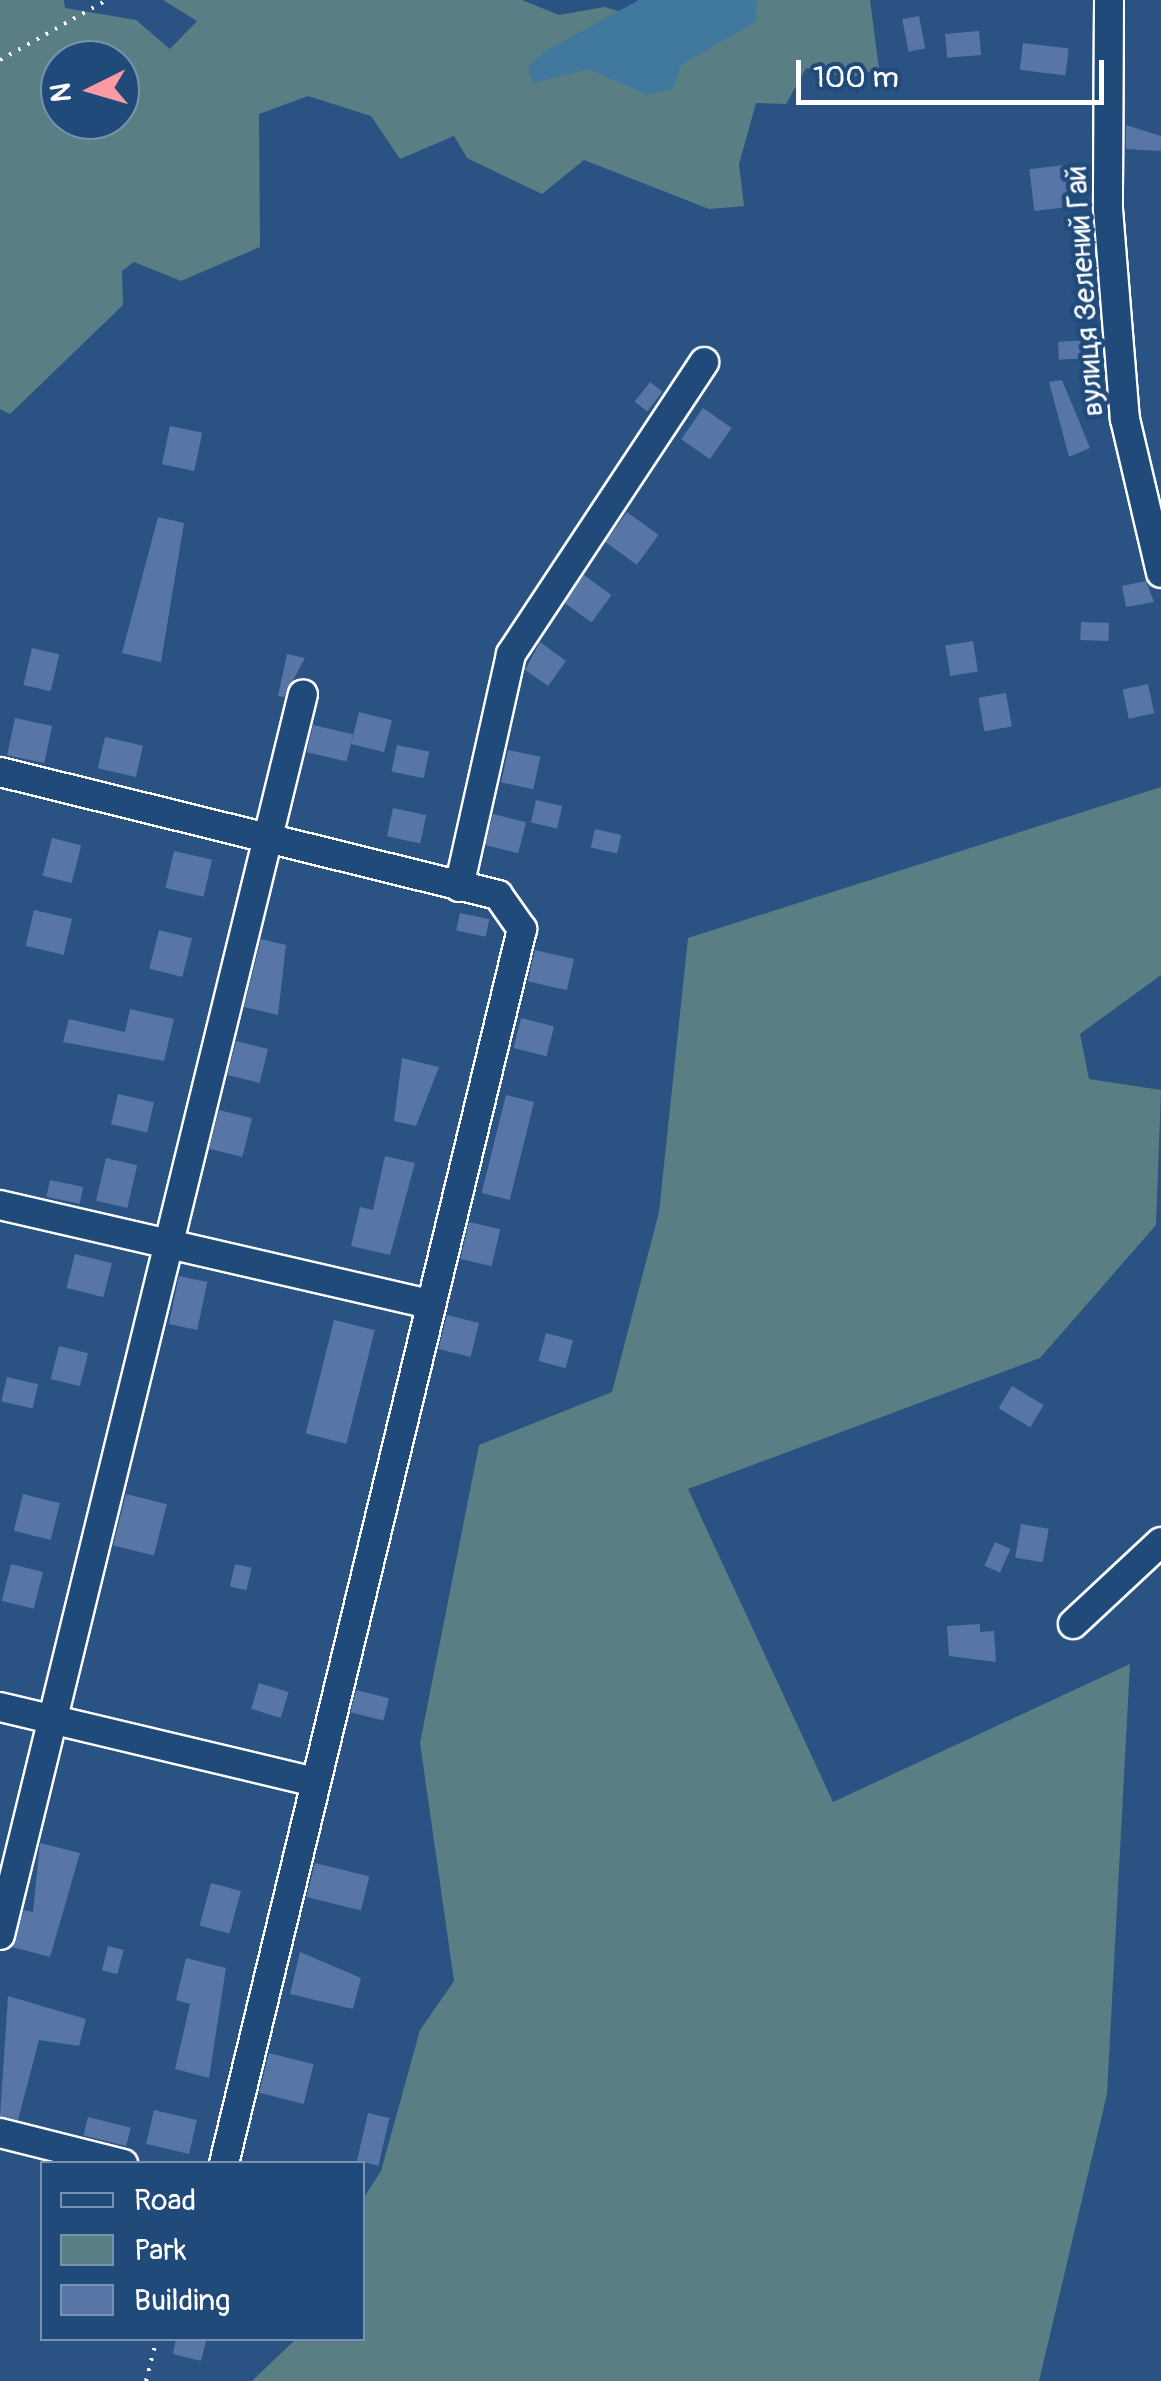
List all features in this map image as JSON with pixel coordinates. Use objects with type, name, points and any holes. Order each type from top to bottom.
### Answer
[{"type":"street","name":"вулиця Зелений Гай","points":[[1109,0],[1108,209],[1125,419],[1161,573]]},
{"type":"street","points":[[459,887],[511,654],[704,362]]},
{"type":"street","points":[[0,1935],[303,694]]},
{"type":"street","points":[[0,772],[269,834],[459,887],[498,894],[522,929],[426,1303],[225,2161]]},
{"type":"street","points":[[0,1205],[426,1303]]},
{"type":"street","points":[[1073,1624],[1161,1542]]},
{"type":"street","points":[[0,1707],[314,1782]]},
{"type":"street","points":[[0,2134],[111,2161]]},
{"type":"path","points":[[0,60],[106,0]]},
{"type":"path","points":[[146,2381],[156,2341]]},
{"type":"green space","points":[[0,0],[64,0],[65,8],[136,20],[170,49],[197,21],[163,0],[522,0],[559,15],[604,7],[663,24],[697,0],[870,0],[879,69],[849,78],[806,68],[786,104],[756,103],[739,164],[744,206],[709,209],[584,160],[542,194],[467,158],[454,136],[400,159],[371,116],[308,96],[259,114],[260,247],[181,281],[134,262],[122,271],[123,305],[10,414],[0,409]]},
{"type":"green space","points":[[1161,787],[1161,975],[1080,1034],[1089,1079],[1161,1090],[1156,1225],[1040,1358],[688,1489],[833,1802],[1130,1664],[1107,2094],[1039,2381],[252,2381],[294,2341],[365,2341],[365,2196],[381,2171],[420,2030],[454,1981],[420,1743],[479,1445],[612,1392],[659,1212],[688,938]]},
{"type":"water","points":[[639,0],[757,0],[756,22],[681,65],[674,88],[648,95],[588,69],[533,83],[528,66],[547,50]]},
{"type":"building","points":[[919,16],[925,48],[909,52],[902,19]]},
{"type":"building","points":[[979,31],[981,55],[947,58],[945,34]]},
{"type":"building","points":[[1023,43],[1069,49],[1065,75],[1020,70]]},
{"type":"building","points":[[1126,125],[1161,136],[1161,151],[1126,149]]},
{"type":"building","points":[[1064,165],[1069,207],[1034,211],[1029,169]]},
{"type":"building","points":[[1091,340],[1092,358],[1059,360],[1058,342]]},
{"type":"building","points":[[1062,380],[1090,448],[1069,457],[1049,382]]},
{"type":"building","points":[[650,382],[663,392],[647,412],[635,402]]},
{"type":"building","points":[[703,408],[732,428],[710,459],[681,439]]},
{"type":"building","points":[[170,426],[202,433],[194,471],[162,464]]},
{"type":"building","points":[[627,512],[659,535],[637,565],[605,542]]},
{"type":"building","points":[[158,517],[184,523],[161,662],[122,653]]},
{"type":"building","points":[[584,575],[612,595],[592,622],[564,603]]},
{"type":"building","points":[[1146,581],[1154,602],[1126,607],[1122,586]]},
{"type":"building","points":[[1081,622],[1109,623],[1108,641],[1080,640]]},
{"type":"building","points":[[973,641],[978,672],[950,676],[945,645]]},
{"type":"building","points":[[540,642],[566,661],[548,686],[525,670]]},
{"type":"building","points":[[32,648],[59,654],[51,691],[23,685]]},
{"type":"building","points":[[287,654],[305,658],[284,697],[278,696]]},
{"type":"building","points":[[1148,684],[1154,713],[1129,719],[1123,689]]},
{"type":"building","points":[[1006,693],[1012,726],[984,731],[978,698]]},
{"type":"building","points":[[359,712],[392,720],[384,752],[351,744]]},
{"type":"building","points":[[15,718],[52,726],[44,763],[7,755]]},
{"type":"building","points":[[313,725],[353,734],[347,762],[307,752]]},
{"type":"building","points":[[105,737],[143,746],[136,777],[98,768]]},
{"type":"building","points":[[397,745],[429,752],[424,778],[391,771]]},
{"type":"building","points":[[508,750],[540,757],[533,789],[501,782]]},
{"type":"building","points":[[536,800],[562,806],[557,828],[531,822]]},
{"type":"building","points":[[393,808],[426,815],[420,843],[387,836]]},
{"type":"building","points":[[493,814],[526,822],[518,853],[485,845]]},
{"type":"building","points":[[595,829],[621,835],[617,854],[591,848]]},
{"type":"building","points":[[52,838],[81,845],[72,883],[43,876]]},
{"type":"building","points":[[174,851],[212,860],[203,897],[165,888]]},
{"type":"building","points":[[34,910],[72,919],[64,955],[26,946]]},
{"type":"building","points":[[460,913],[489,919],[486,937],[456,931]]},
{"type":"building","points":[[159,930],[192,938],[182,977],[149,969]]},
{"type":"building","points":[[261,939],[286,945],[278,1015],[244,1007]]},
{"type":"building","points":[[535,950],[574,959],[567,990],[528,981]]},
{"type":"building","points":[[130,1009],[174,1019],[164,1061],[63,1042],[69,1019],[125,1032]]},
{"type":"building","points":[[521,1018],[554,1026],[546,1056],[514,1048]]},
{"type":"building","points":[[236,1041],[268,1049],[260,1083],[228,1075]]},
{"type":"building","points":[[402,1058],[439,1067],[416,1126],[394,1121]]},
{"type":"building","points":[[118,1094],[154,1102],[147,1133],[111,1124]]},
{"type":"building","points":[[506,1095],[534,1102],[510,1200],[482,1193]]},
{"type":"building","points":[[219,1110],[252,1118],[242,1157],[209,1149]]},
{"type":"building","points":[[385,1156],[415,1163],[390,1255],[351,1246],[360,1207],[373,1210]]},
{"type":"building","points":[[106,1158],[137,1165],[127,1208],[96,1201]]},
{"type":"building","points":[[50,1180],[83,1187],[80,1204],[46,1197]]},
{"type":"building","points":[[469,1222],[500,1229],[492,1266],[460,1259]]},
{"type":"building","points":[[75,1254],[112,1263],[103,1297],[67,1288]]},
{"type":"building","points":[[179,1276],[207,1282],[197,1330],[169,1324]]},
{"type":"building","points":[[447,1315],[479,1323],[471,1357],[439,1349]]},
{"type":"building","points":[[334,1320],[375,1330],[346,1444],[306,1434]]},
{"type":"building","points":[[546,1333],[573,1340],[566,1368],[538,1361]]},
{"type":"building","points":[[59,1346],[88,1353],[80,1386],[51,1379]]},
{"type":"building","points":[[7,1377],[38,1384],[33,1409],[1,1401]]},
{"type":"building","points":[[1012,1386],[1044,1405],[1030,1427],[999,1408]]},
{"type":"building","points":[[23,1494],[60,1503],[51,1540],[14,1531]]},
{"type":"building","points":[[126,1494],[167,1504],[154,1556],[113,1545]]},
{"type":"building","points":[[1021,1524],[1049,1529],[1043,1562],[1015,1557]]},
{"type":"building","points":[[995,1542],[1011,1549],[1000,1573],[984,1566]]},
{"type":"building","points":[[11,1564],[43,1572],[34,1609],[2,1601]]},
{"type":"building","points":[[235,1564],[252,1568],[246,1590],[230,1586]]},
{"type":"building","points":[[980,1624],[980,1632],[994,1631],[996,1662],[949,1656],[947,1626]]},
{"type":"building","points":[[259,1683],[289,1692],[281,1718],[251,1709]]},
{"type":"building","points":[[356,1690],[389,1698],[383,1721],[350,1712]]},
{"type":"building","points":[[40,1843],[80,1853],[50,1957],[12,1947],[24,1910],[33,1912]]},
{"type":"building","points":[[315,1863],[369,1877],[361,1911],[307,1897]]},
{"type":"building","points":[[211,1883],[241,1891],[230,1934],[200,1926]]},
{"type":"building","points":[[108,1946],[124,1950],[117,1974],[102,1970]]},
{"type":"building","points":[[300,1952],[361,1978],[353,2009],[290,1994]]},
{"type":"building","points":[[186,1958],[226,1968],[209,2078],[175,2069],[190,2004],[176,2000]]},
{"type":"building","points":[[8,1996],[86,2019],[79,2046],[39,2040],[18,2120],[0,2116]]},
{"type":"building","points":[[269,2053],[314,2064],[304,2104],[259,2093]]},
{"type":"building","points":[[154,2110],[197,2120],[189,2154],[146,2144]]},
{"type":"building","points":[[368,2113],[389,2118],[378,2166],[358,2161]]},
{"type":"building","points":[[88,2117],[131,2128],[126,2146],[83,2135]]},
{"type":"building","points":[[175,2341],[206,2341],[201,2361],[173,2354]]}]
